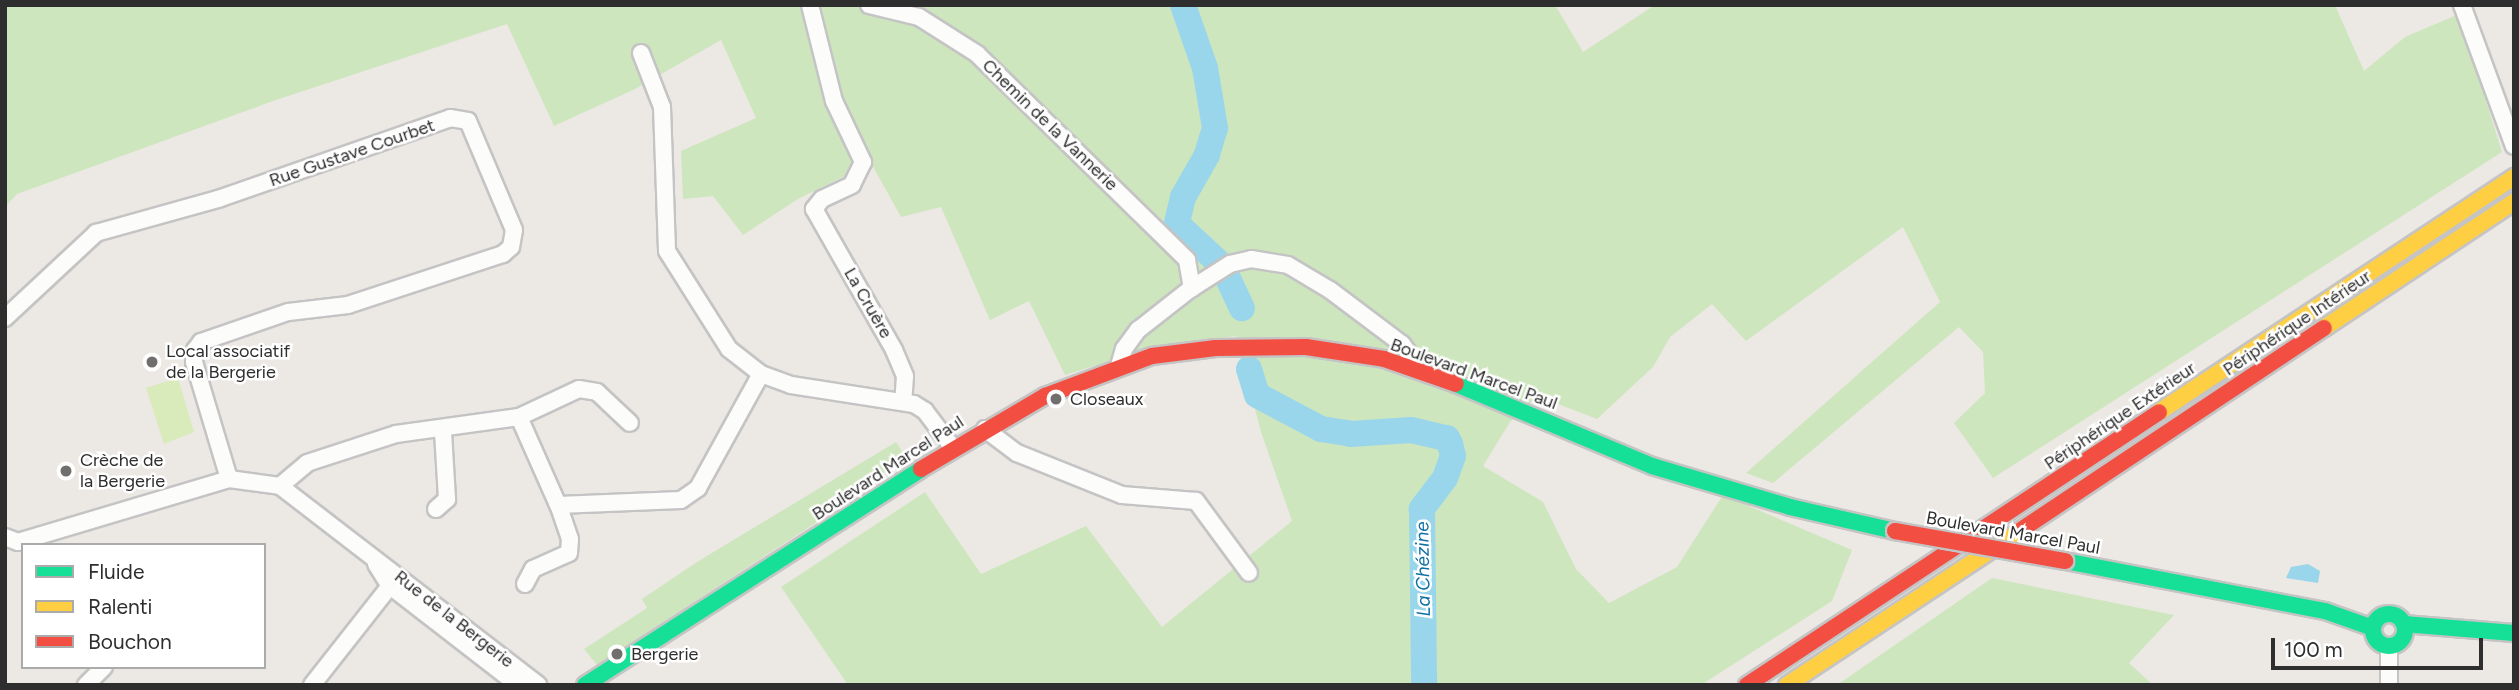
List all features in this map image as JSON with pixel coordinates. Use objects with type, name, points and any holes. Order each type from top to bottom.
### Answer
[{"type":"main road","name":"Périphérique Extérieur","points":[[1747,685],[2514,177]]},
{"type":"main road","name":"Périphérique Intérieur","points":[[1787,685],[2514,202]]},
{"type":"main road","name":"Boulevard Marcel Paul","points":[[585,685],[953,448],[1045,396],[1119,366],[1152,356],[1254,345],[1306,347],[1411,367],[1652,466],[1790,507],[1895,531],[2325,611],[2373,628]]},
{"type":"main road","points":[[2404,624],[2402,639],[2389,646],[2379,642],[2373,628],[2387,614],[2404,624],[2514,633]]},
{"type":"street","name":"La Cruère","points":[[810,5],[834,102],[863,162],[852,185],[822,199],[814,209],[894,350],[905,376],[904,402]]},
{"type":"street","name":"Chemin de la Vannerie","points":[[869,5],[931,22],[977,54],[1187,260],[1192,289]]},
{"type":"street","points":[[2462,5],[2512,139]]},
{"type":"street","points":[[640,53],[662,107],[667,251],[729,349],[761,374],[791,385],[904,402],[925,411],[953,448]]},
{"type":"street","name":"Rue Gustave Courbet","points":[[5,318],[96,233],[218,199],[450,118],[468,121],[513,230],[512,247],[503,254],[348,305],[288,312],[201,342],[195,350],[194,362],[229,479]]},
{"type":"street","points":[[1119,366],[1124,349],[1138,330],[1230,264],[1251,259],[1288,265],[1330,290],[1402,344],[1410,355],[1411,367]]},
{"type":"street","points":[[558,505],[681,500],[698,488],[761,374]]},
{"type":"street","points":[[281,486],[307,463],[396,434],[443,431],[519,417],[589,388],[630,423]]},
{"type":"street","points":[[519,417],[570,539],[569,553],[533,569],[525,584]]},
{"type":"street","points":[[985,429],[1017,453],[1122,495],[1196,501],[1249,573]]},
{"type":"street","points":[[436,509],[447,499],[443,431]]},
{"type":"street","name":"Rue de la Bergerie","points":[[5,537],[19,542],[62,538],[229,479],[281,486],[538,685]]},
{"type":"street","name":"Rue de la Bergerie","points":[[370,553],[390,586],[518,685]]},
{"type":"street","points":[[312,685],[390,586]]},
{"type":"street","points":[[2389,646],[2389,685]]},
{"type":"street","points":[[86,685],[102,669]]},
{"type":"green space","points":[[5,5],[1555,5],[1583,52],[1655,5],[2335,5],[2364,71],[2405,37],[2459,14],[2502,152],[1993,478],[1954,423],[1985,393],[1983,352],[1959,327],[1773,483],[1746,473],[1940,302],[1903,227],[1746,341],[1712,304],[1670,337],[1653,367],[1597,419],[1537,396],[1510,422],[1483,466],[1543,502],[1576,569],[1609,603],[1677,567],[1723,495],[1852,550],[1832,601],[1701,685],[848,685],[781,587],[925,492],[981,574],[1086,526],[1162,627],[1292,521],[1261,432],[1236,336],[1161,345],[1065,375],[1029,301],[990,320],[941,207],[901,217],[871,163],[798,199],[743,235],[713,196],[683,199],[681,151],[756,118],[721,40],[635,89],[554,126],[507,24],[273,101],[17,194],[5,207]]},
{"type":"green space","points":[[178,378],[194,432],[164,444],[146,388]]},
{"type":"green space","points":[[896,442],[906,457],[811,526],[597,665],[584,649],[647,608],[642,599],[697,562]]},
{"type":"green space","points":[[1992,578],[2174,615],[2129,663],[2153,685],[1837,685]]},
{"type":"water","points":[[2308,564],[2320,571],[2318,583],[2286,578],[2291,567]]},
{"type":"waterway","name":"La Chézine","points":[[1183,5],[1205,68],[1215,128],[1207,155],[1183,197],[1177,224],[1218,262]]},
{"type":"waterway","name":"La Chézine","points":[[1225,272],[1242,308]]},
{"type":"waterway","name":"La Chézine","points":[[1249,369],[1257,395],[1321,429],[1351,434],[1411,430],[1447,438],[1453,456],[1445,478],[1422,509],[1424,685]]},
{"type":"traffic: fast","points":[[1456,384],[1652,466],[1790,507],[1895,531]]},
{"type":"traffic: fast","points":[[585,685],[921,469]]},
{"type":"traffic: fast","points":[[2065,561],[2325,611],[2373,628]]},
{"type":"traffic: fast","points":[[2389,614],[2400,619],[2405,630],[2400,641],[2389,646],[2378,641],[2373,630],[2378,619],[2389,614]]},
{"type":"traffic: fast","points":[[2404,624],[2514,633]]},
{"type":"traffic: slow","points":[[2159,412],[2514,177]]},
{"type":"traffic: slow","points":[[2324,328],[2514,202]]},
{"type":"traffic: slow","points":[[1787,685],[2021,530]]},
{"type":"traffic: jam","points":[[2021,530],[2324,328]]},
{"type":"traffic: jam","points":[[921,469],[1045,396],[1152,356],[1215,348],[1306,347],[1384,359],[1456,384]]},
{"type":"traffic: jam","points":[[1747,685],[2159,412]]},
{"type":"traffic: jam","points":[[1895,531],[2065,561]]},
{"type":"place","name":"Local associatif de la Bergerie","points":[[152,362]]},
{"type":"place","name":"Closeaux","points":[[1056,399]]},
{"type":"place","name":"Crèche de la Bergerie","points":[[66,471]]},
{"type":"place","name":"Bergerie","points":[[617,654]]}]
